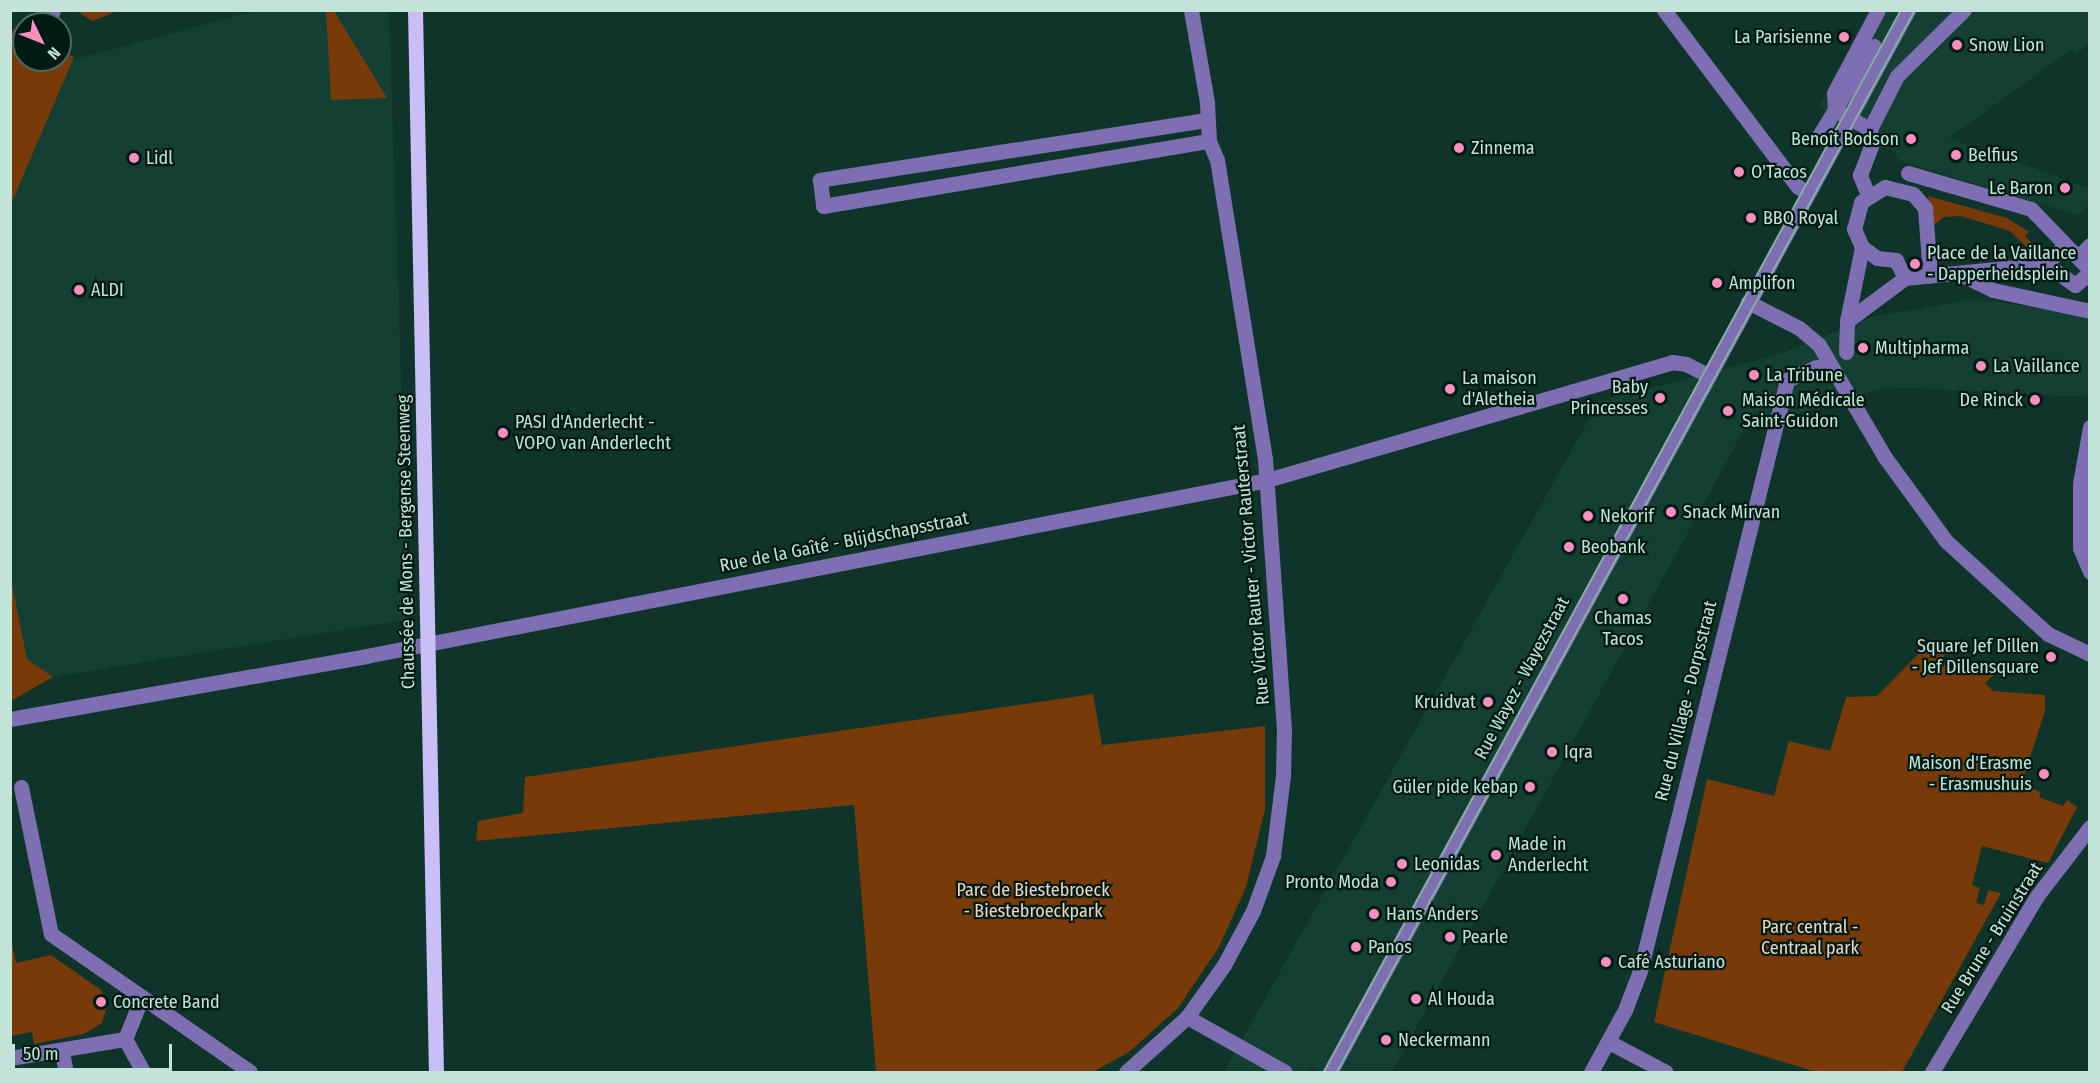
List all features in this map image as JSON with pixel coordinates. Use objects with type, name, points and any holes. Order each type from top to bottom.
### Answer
[{"type":"main road","name":"Chaussée de Mons - Bergense Steenweg","points":[[415,10],[436,1072]]},
{"type":"street","name":"Rue Victor Rauter - Victor Rauterstraat","points":[[1126,1072],[1187,1017],[1224,965],[1253,911],[1273,856],[1277,831],[1284,730],[1267,480],[1217,160],[1209,141],[1206,120],[1207,102],[1191,10]]},
{"type":"street","points":[[1664,10],[1798,187],[1807,192]]},
{"type":"street","points":[[1835,110],[1834,93],[1878,10]]},
{"type":"street","points":[[1908,10],[1748,302],[1799,328],[1820,345],[1884,456],[1946,541],[2048,634],[2090,654]]},
{"type":"street","points":[[1868,195],[1860,175],[1871,146],[1870,129],[1897,76],[1964,10]]},
{"type":"street","points":[[1817,139],[1874,46]]},
{"type":"street","points":[[1896,58],[1897,76]]},
{"type":"street","points":[[1835,110],[1870,129]]},
{"type":"street","points":[[1206,120],[820,180],[823,206],[1209,141]]},
{"type":"street","points":[[1908,173],[2031,209],[2078,257],[2084,276],[2083,309],[1993,290],[1957,273]]},
{"type":"street","points":[[1846,352],[1847,321],[1862,247],[1854,219],[1868,195],[1895,187],[1919,200],[1928,218],[1930,276]]},
{"type":"street","points":[[2078,257],[2090,245]]},
{"type":"street","points":[[1862,247],[1877,258],[1896,260],[1905,278]]},
{"type":"street","points":[[2046,264],[2061,249]]},
{"type":"street","points":[[1847,321],[1905,278],[2046,264],[2084,276]]},
{"type":"street","name":"Rue Wayez - Wayezstraat","points":[[1330,1072],[1748,302]]},
{"type":"street","name":"Rue de la Gaîté - Blijdschapsstraat","points":[[10,719],[428,644],[1267,480],[1672,362],[1686,364],[1708,375]]},
{"type":"street","name":"Rue du Village - Dorpsstraat","points":[[1591,1072],[1609,1042],[1640,971],[1787,380],[1816,368],[1833,369]]},
{"type":"street","points":[[2090,427],[2080,484],[2080,548],[2090,572]]},
{"type":"street","points":[[21,788],[51,934],[250,1072]]},
{"type":"street","name":"Rue Brune - Bruinstraat","points":[[1932,1072],[2037,896],[2090,827]]},
{"type":"street","points":[[125,1039],[142,997]]},
{"type":"street","points":[[1187,1017],[1286,1072]]},
{"type":"street","points":[[10,1058],[62,1052],[125,1039]]},
{"type":"street","points":[[125,1039],[143,1072]]},
{"type":"street","points":[[1609,1042],[1666,1072]]},
{"type":"street","points":[[62,1052],[66,1072]]},
{"type":"shaded area","points":[[255,11],[389,11],[409,619],[53,677],[27,659],[10,579],[10,203],[64,72],[72,72],[72,60]]},
{"type":"shaded area","points":[[1871,11],[2089,11],[2089,43],[2077,54],[2072,49],[1949,138],[2089,188],[2089,204],[2078,215],[1900,161],[1891,149],[1811,139],[1826,110],[1819,106]]},
{"type":"shaded area","points":[[1974,299],[2089,315],[2089,397],[1886,387],[1744,430],[1392,1072],[1321,1072],[1312,1067],[1308,1072],[1224,1072],[1599,401],[1774,356],[1872,317]]},
{"type":"green space","points":[[76,11],[117,11],[93,21]]},
{"type":"green space","points":[[326,11],[334,11],[387,98],[331,100]]},
{"type":"green space","points":[[10,29],[12,30],[12,72],[68,72],[11,204]]},
{"type":"green space","points":[[1928,196],[2007,218],[2029,232],[2025,236],[2036,247],[2031,251],[2010,231],[1961,216],[1944,217],[1933,226]]},
{"type":"green space","points":[[11,579],[27,659],[53,677],[11,701]]},
{"type":"green space","name":"Parc central - Centraal park","points":[[1934,638],[1948,652],[1940,660],[1954,673],[1964,663],[1971,669],[1979,661],[1996,673],[1985,683],[1993,691],[2045,695],[2045,711],[2021,785],[2041,792],[2039,797],[2063,806],[2067,800],[2077,807],[2048,863],[1982,846],[1972,885],[1980,888],[1976,903],[1984,905],[1988,890],[2001,893],[1902,1072],[1816,1072],[1654,1022],[1707,779],[1774,796],[1789,741],[1830,751],[1846,697],[1877,696]]},
{"type":"green space","name":"Parc de Biestebroeck - Biestebroeckpark","points":[[1093,694],[1102,745],[1265,726],[1265,809],[1246,887],[1219,947],[1178,1008],[1129,1052],[1093,1072],[876,1072],[854,805],[476,841],[478,821],[523,813],[525,777]]},
{"type":"green space","points":[[10,934],[16,963],[51,955],[101,990],[108,1004],[102,1023],[84,1034],[34,1044],[32,1032],[11,1036]]},
{"type":"tram line","points":[[1324,1072],[1901,10]]},
{"type":"tram line","points":[[1337,1072],[1915,10]]},
{"type":"place","name":"La Parisienne","points":[[1844,37]]},
{"type":"place","name":"Snow Lion","points":[[1957,45]]},
{"type":"place","name":"Benoît Bodson","points":[[1911,139]]},
{"type":"place","name":"Zinnema","points":[[1459,148]]},
{"type":"place","name":"Belfius","points":[[1956,155]]},
{"type":"place","name":"Lidl","points":[[134,158]]},
{"type":"place","name":"O'Tacos","points":[[1739,172]]},
{"type":"place","name":"Le Baron","points":[[2065,188]]},
{"type":"place","name":"BBQ Royal","points":[[1751,218]]},
{"type":"place","name":"Place de la Vaillance - Dapperheidsplein","points":[[1915,264]]},
{"type":"place","name":"Amplifon","points":[[1717,283]]},
{"type":"place","name":"ALDI","points":[[79,290]]},
{"type":"place","name":"Multipharma","points":[[1863,348]]},
{"type":"place","name":"La Vaillance","points":[[1981,366]]},
{"type":"place","name":"La Tribune","points":[[1754,375]]},
{"type":"place","name":"La maison d'Aletheia","points":[[1450,389]]},
{"type":"place","name":"Baby Princesses","points":[[1660,398]]},
{"type":"place","name":"De Rinck","points":[[2035,400]]},
{"type":"place","name":"Maison Médicale Saint-Guidon","points":[[1728,411]]},
{"type":"place","name":"PASI d'Anderlecht - VOPO van Anderlecht","points":[[503,433]]},
{"type":"place","name":"Snack Mirvan","points":[[1671,512]]},
{"type":"place","name":"Nekorif","points":[[1588,516]]},
{"type":"place","name":"Beobank","points":[[1569,547]]},
{"type":"place","name":"Chamas Tacos","points":[[1623,599]]},
{"type":"place","name":"Square Jef Dillen - Jef Dillensquare","points":[[2051,657]]},
{"type":"place","name":"Kruidvat","points":[[1488,702]]},
{"type":"place","name":"Iqra","points":[[1552,752]]},
{"type":"place","name":"Maison d'Erasme - Erasmushuis","points":[[2044,774]]},
{"type":"place","name":"Güler pide kebap","points":[[1530,787]]},
{"type":"place","name":"Made in Anderlecht","points":[[1496,855]]},
{"type":"place","name":"Leonidas","points":[[1402,864]]},
{"type":"place","name":"Pronto Moda","points":[[1391,882]]},
{"type":"place","name":"Hans Anders","points":[[1374,914]]},
{"type":"place","name":"Pearle","points":[[1450,937]]},
{"type":"place","name":"Panos","points":[[1356,947]]},
{"type":"place","name":"Café Asturiano","points":[[1606,962]]},
{"type":"place","name":"Al Houda","points":[[1416,999]]},
{"type":"place","name":"Concrete Band","points":[[101,1002]]},
{"type":"place","name":"Neckermann","points":[[1386,1040]]}]
